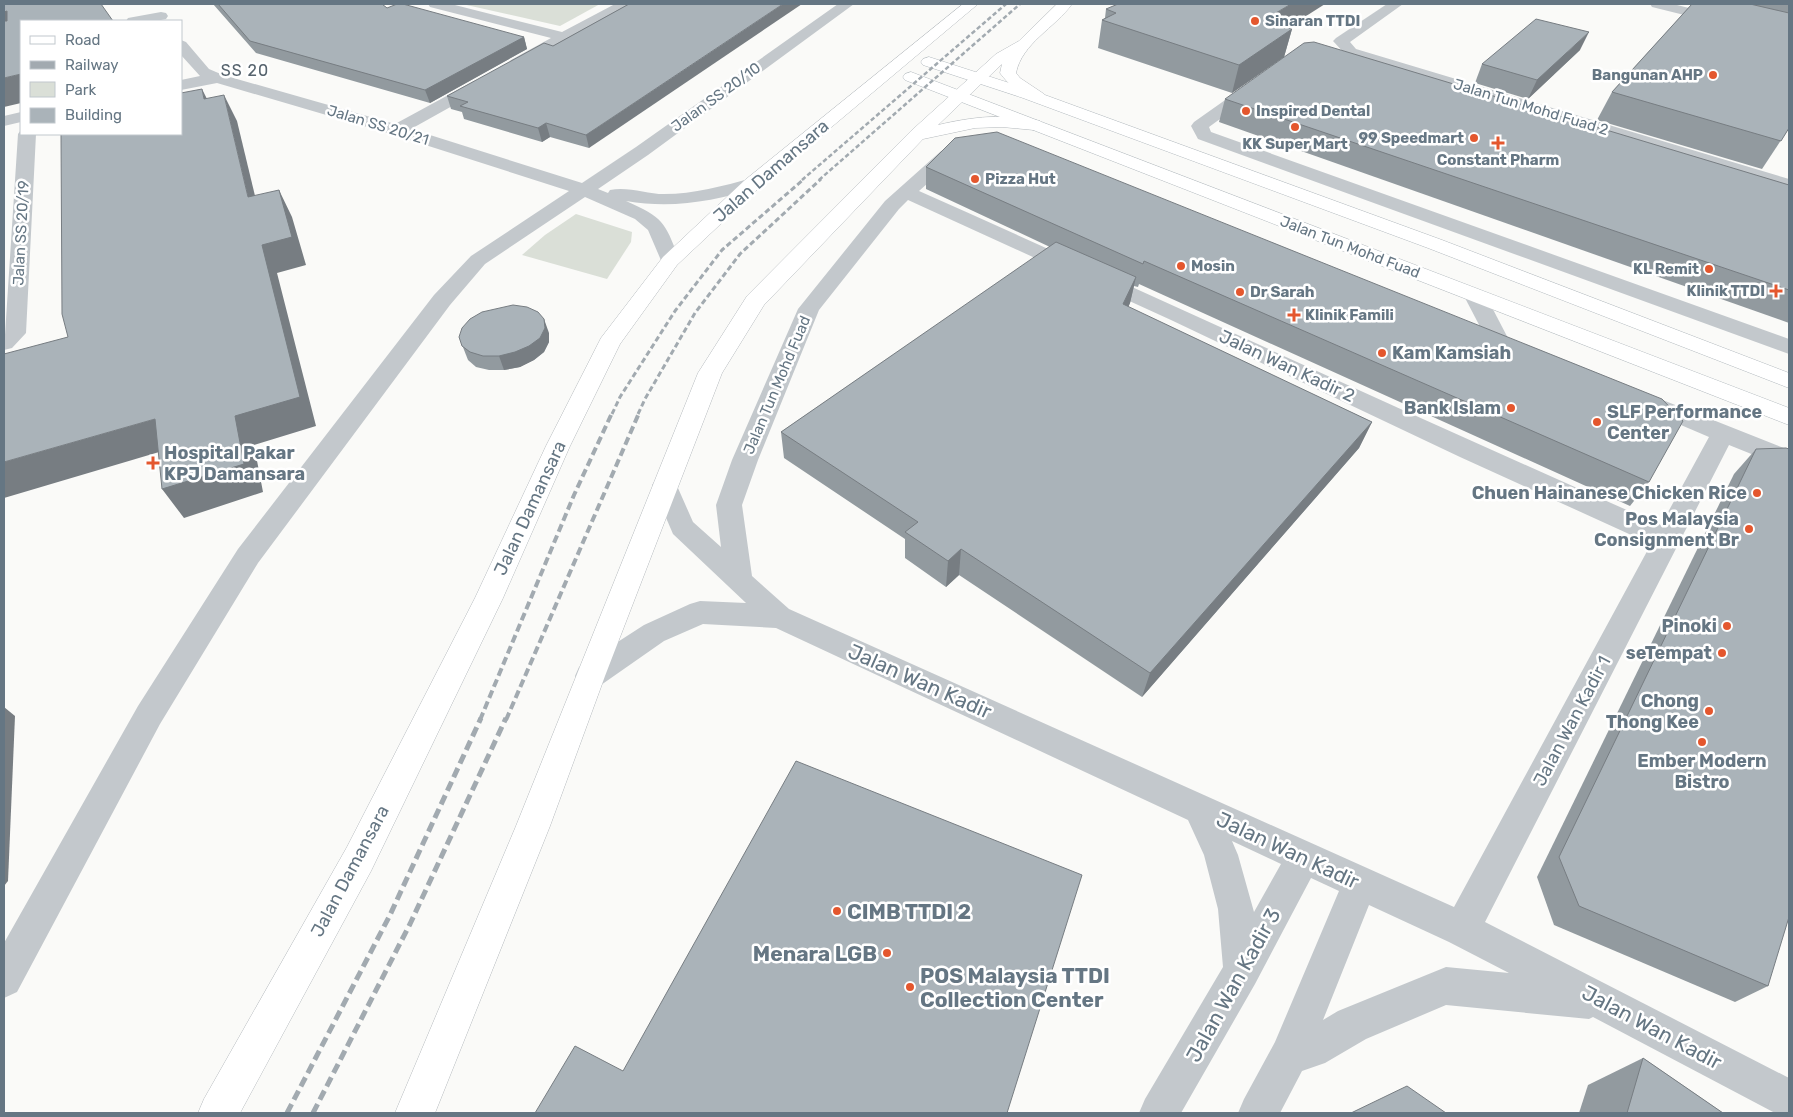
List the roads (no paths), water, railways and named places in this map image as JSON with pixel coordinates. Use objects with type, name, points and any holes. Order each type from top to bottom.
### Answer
[{"type":"main road","name":"Jalan Damansara","points":[[218,1113],[359,859],[488,598],[558,446],[609,343],[670,261],[752,184],[971,4]]},
{"type":"main road","points":[[1038,97],[1014,81],[1008,73],[1010,64],[1024,44],[1065,4]]},
{"type":"main road","points":[[415,1113],[533,826],[664,485],[710,373],[755,301],[958,95],[1001,57],[1024,44]]},
{"type":"main road","points":[[929,62],[943,49]]},
{"type":"main road","name":"Jalan Tun Mohd Fuad","points":[[1789,381],[1444,247],[980,76],[929,62],[905,82],[958,95],[1789,417]]},
{"type":"main road","points":[[916,136],[973,122],[1003,121],[1034,125]]},
{"type":"main road","points":[[670,261],[723,230],[838,136]]},
{"type":"street","points":[[151,4],[163,19]]},
{"type":"street","points":[[435,4],[564,37]]},
{"type":"street","points":[[397,130],[625,4]]},
{"type":"street","name":"Jalan SS 20/10","points":[[4,979],[149,715],[248,556],[442,300],[478,260],[585,190],[846,4]]},
{"type":"street","name":"Jalan Tun Mohd Fuad 2","points":[[1396,4],[1341,41],[1351,52],[1521,111],[1651,151],[1789,185]]},
{"type":"street","points":[[1657,4],[1789,37]]},
{"type":"street","points":[[148,20],[163,19]]},
{"type":"street","name":"Jalan SS 20/21","points":[[182,47],[203,72],[217,78],[397,130],[585,190],[642,214],[657,228],[670,261]]},
{"type":"street","points":[[182,85],[217,78]]},
{"type":"street","points":[[1263,80],[1200,126],[1204,135],[1490,237],[1789,347]]},
{"type":"street","points":[[4,120],[20,117]]},
{"type":"street","name":"Jalan SS 20/19","points":[[9,338],[12,220],[27,135]]},
{"type":"street","points":[[1198,156],[1220,142]]},
{"type":"street","name":"Jalan Tun Mohd Fuad","points":[[739,578],[728,505],[809,309],[892,206],[906,192],[947,154],[959,150],[977,149]]},
{"type":"street","name":"Jalan SS 20/21","points":[[585,190],[669,200],[705,196],[752,184]]},
{"type":"street","name":"Jalan Wan Kadir 2","points":[[906,192],[1179,315],[1469,451],[1668,540]]},
{"type":"street","points":[[1472,332],[1508,346],[1475,296]]},
{"type":"street","points":[[1624,393],[1789,460]]},
{"type":"street","name":"Jalan Wan Kadir 1","points":[[1462,929],[1723,433]]},
{"type":"street","name":"Jalan Wan Kadir","points":[[664,485],[682,527],[739,578],[778,617],[1462,929],[1604,1001],[1789,1099]]},
{"type":"street","name":"Jalan Wan Kadir","points":[[590,676],[654,633],[700,612],[778,617]]},
{"type":"street","points":[[1200,810],[1221,856],[1236,909],[1242,971]]},
{"type":"street","name":"Jalan Wan Kadir 3","points":[[1159,1113],[1242,971],[1304,856]]},
{"type":"street","points":[[1258,1113],[1289,1056],[1360,884]]},
{"type":"street","points":[[1289,1056],[1311,1049],[1352,1025],[1446,986],[1604,1001]]},
{"type":"railway","points":[[802,180],[1006,4]]},
{"type":"railway","points":[[819,180],[1020,4]]},
{"type":"railway","points":[[612,414],[620,397],[675,311],[722,250],[804,179]]},
{"type":"railway","points":[[638,414],[695,313],[740,254],[821,179]]},
{"type":"railway","points":[[480,720],[574,495],[612,413]]},
{"type":"railway","points":[[506,720],[639,413]]},
{"type":"railway","points":[[287,1113],[390,915],[481,718]]},
{"type":"railway","points":[[313,1113],[410,924],[506,718]]},
{"type":"place","name":"Sinaran TTDI","points":[[1255,21]]},
{"type":"place","name":"Bangunan AHP","points":[[1713,75]]},
{"type":"place","name":"Inspired Dental","points":[[1246,111]]},
{"type":"place","name":"KK Super Mart","points":[[1295,127]]},
{"type":"place","name":"99 Speedmart","points":[[1474,138]]},
{"type":"place","name":"Constant Pharm","points":[[1498,143]]},
{"type":"place","name":"Pizza Hut","points":[[975,179]]},
{"type":"place","name":"Mosin","points":[[1181,266]]},
{"type":"place","name":"KL Remit","points":[[1709,269]]},
{"type":"place","name":"Klinik TTDI","points":[[1776,291]]},
{"type":"place","name":"Dr Sarah","points":[[1240,292]]},
{"type":"place","name":"Klinik Famili","points":[[1294,315]]},
{"type":"place","name":"Kam Kamsiah","points":[[1382,353]]},
{"type":"place","name":"Bank Islam","points":[[1511,408]]},
{"type":"place","name":"SLF Performance Center","points":[[1597,422]]},
{"type":"place","name":"Hospital Pakar KPJ Damansara","points":[[153,463]]},
{"type":"place","name":"Chuen Hainanese Chicken Rice","points":[[1757,493]]},
{"type":"place","name":"Pos Malaysia Consignment Br","points":[[1749,529]]},
{"type":"place","name":"Pinoki","points":[[1727,626]]},
{"type":"place","name":"seTempat","points":[[1722,653]]},
{"type":"place","name":"Chong Thong Kee","points":[[1709,711]]},
{"type":"place","name":"Ember Modern Bistro","points":[[1702,742]]},
{"type":"place","name":"CIMB TTDI 2","points":[[837,911]]},
{"type":"place","name":"Menara LGB","points":[[887,953]]},
{"type":"place","name":"POS Malaysia TTDI Collection Center","points":[[910,987]]},
{"type":"district","name":"SS 20","points":[[245,70]]}]
